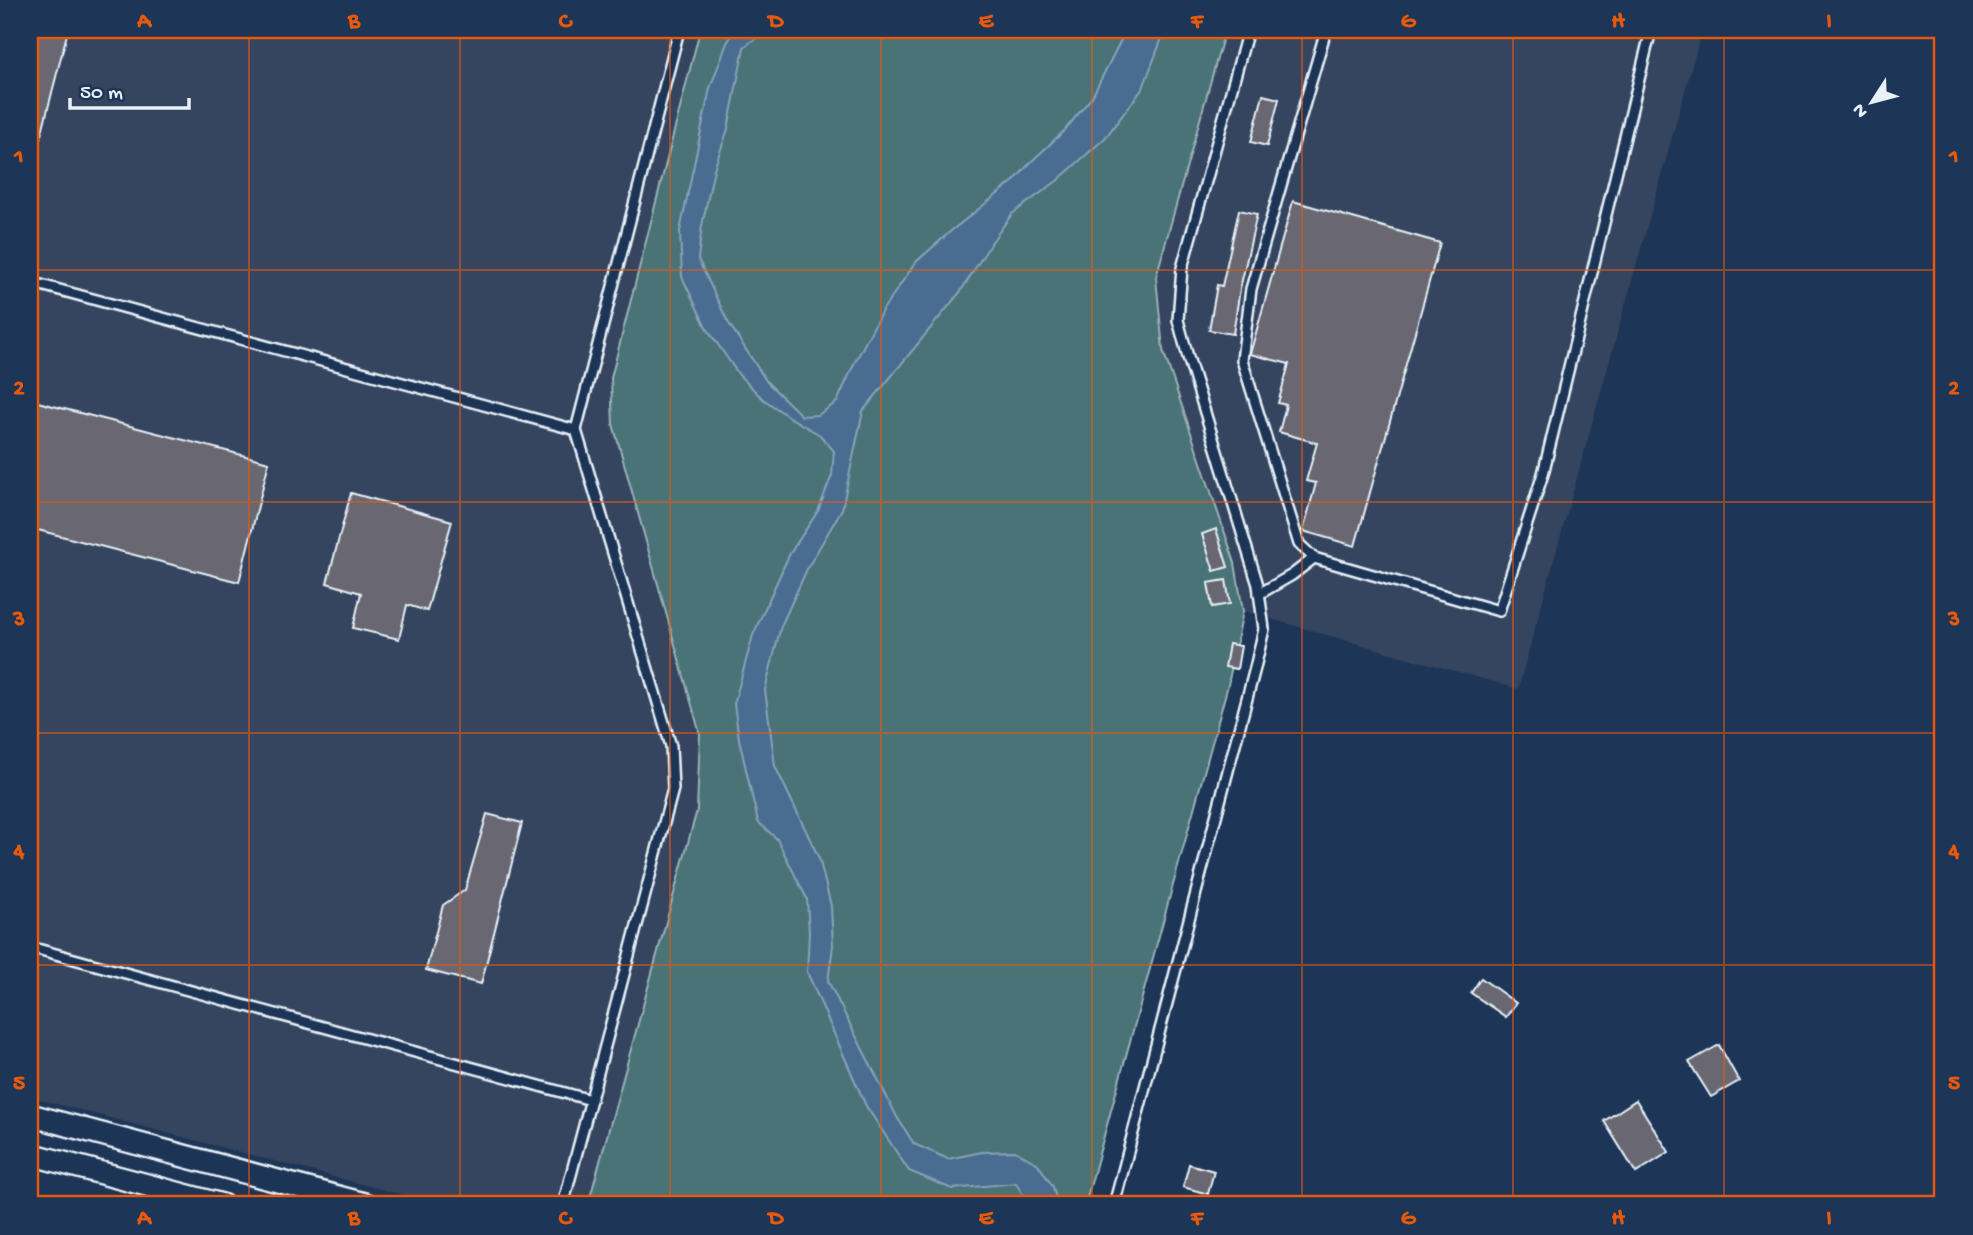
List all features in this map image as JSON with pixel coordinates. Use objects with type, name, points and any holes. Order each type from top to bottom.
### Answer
[{"type":"street","points":[[30,1115],[368,1205]]},
{"type":"street","points":[[30,1154],[222,1205]]},
{"type":"lane","points":[[563,1205],[673,789],[671,746],[576,430],[679,30]]},
{"type":"lane","points":[[1114,1205],[1264,629],[1258,585],[1178,320],[1182,268],[1248,30]]},
{"type":"lane","points":[[1326,30],[1251,289],[1241,360],[1299,544],[1314,558],[1499,611],[1543,474],[1651,30]]},
{"type":"lane","points":[[30,282],[576,430]]},
{"type":"lane","points":[[1259,594],[1292,575],[1314,558]]},
{"type":"lane","points":[[30,947],[591,1100]]},
{"type":"shaded area","points":[[30,30],[700,30],[611,378],[613,424],[700,734],[697,810],[588,1205],[441,1205],[30,1097]]},
{"type":"shaded area","points":[[735,30],[767,30],[744,47],[728,129],[714,169],[698,259],[728,322],[767,382],[802,416],[818,415],[837,402],[882,311],[916,262],[1014,181],[1065,130],[1092,97],[1126,30],[1165,30],[1143,88],[1105,138],[1057,181],[1012,214],[961,291],[863,411],[842,509],[808,567],[781,626],[765,690],[775,766],[819,858],[831,906],[833,946],[828,981],[897,1117],[914,1144],[948,1159],[982,1152],[1015,1151],[1038,1164],[1053,1187],[1058,1205],[1029,1205],[1016,1183],[952,1189],[909,1171],[866,1106],[807,972],[807,899],[777,839],[758,822],[734,704],[753,635],[789,555],[818,511],[832,475],[834,451],[820,435],[763,399],[739,375],[706,327],[682,277],[680,231],[710,88],[727,43]]},
{"type":"shaded area","points":[[1225,30],[1702,30],[1518,689],[1243,611],[1235,563],[1163,350],[1156,277]]},
{"type":"green space","points":[[700,30],[1225,30],[1156,277],[1163,350],[1235,563],[1243,611],[1228,685],[1085,1205],[732,1205],[710,1199],[707,1205],[588,1205],[697,810],[700,734],[613,424],[611,378]]},
{"type":"building","points":[[30,30],[68,30],[34,163],[30,162]]},
{"type":"building","points":[[1263,95],[1279,99],[1267,146],[1251,142]]},
{"type":"building","points":[[1293,201],[1440,243],[1355,546],[1303,531],[1316,483],[1306,481],[1317,443],[1279,432],[1286,405],[1278,403],[1289,364],[1250,354]]},
{"type":"building","points":[[1239,210],[1257,214],[1233,334],[1209,330],[1217,285],[1222,286]]},
{"type":"building","points":[[30,400],[269,462],[239,582],[30,528]]},
{"type":"building","points":[[351,493],[452,521],[427,611],[407,605],[399,639],[353,628],[361,593],[327,583]]},
{"type":"building","points":[[1216,529],[1228,567],[1214,571],[1202,534]]},
{"type":"building","points":[[1226,580],[1230,604],[1212,607],[1208,583]]},
{"type":"building","points":[[1229,644],[1241,646],[1237,669],[1225,667]]},
{"type":"building","points":[[487,814],[522,823],[481,984],[426,970],[443,905],[465,890]]},
{"type":"building","points":[[1481,978],[1516,1003],[1506,1017],[1471,993]]},
{"type":"building","points":[[1719,1045],[1739,1081],[1711,1097],[1689,1062]]},
{"type":"building","points":[[1636,1100],[1669,1152],[1636,1173],[1604,1121]]},
{"type":"building","points":[[1189,1164],[1214,1171],[1208,1194],[1183,1187]]}]
